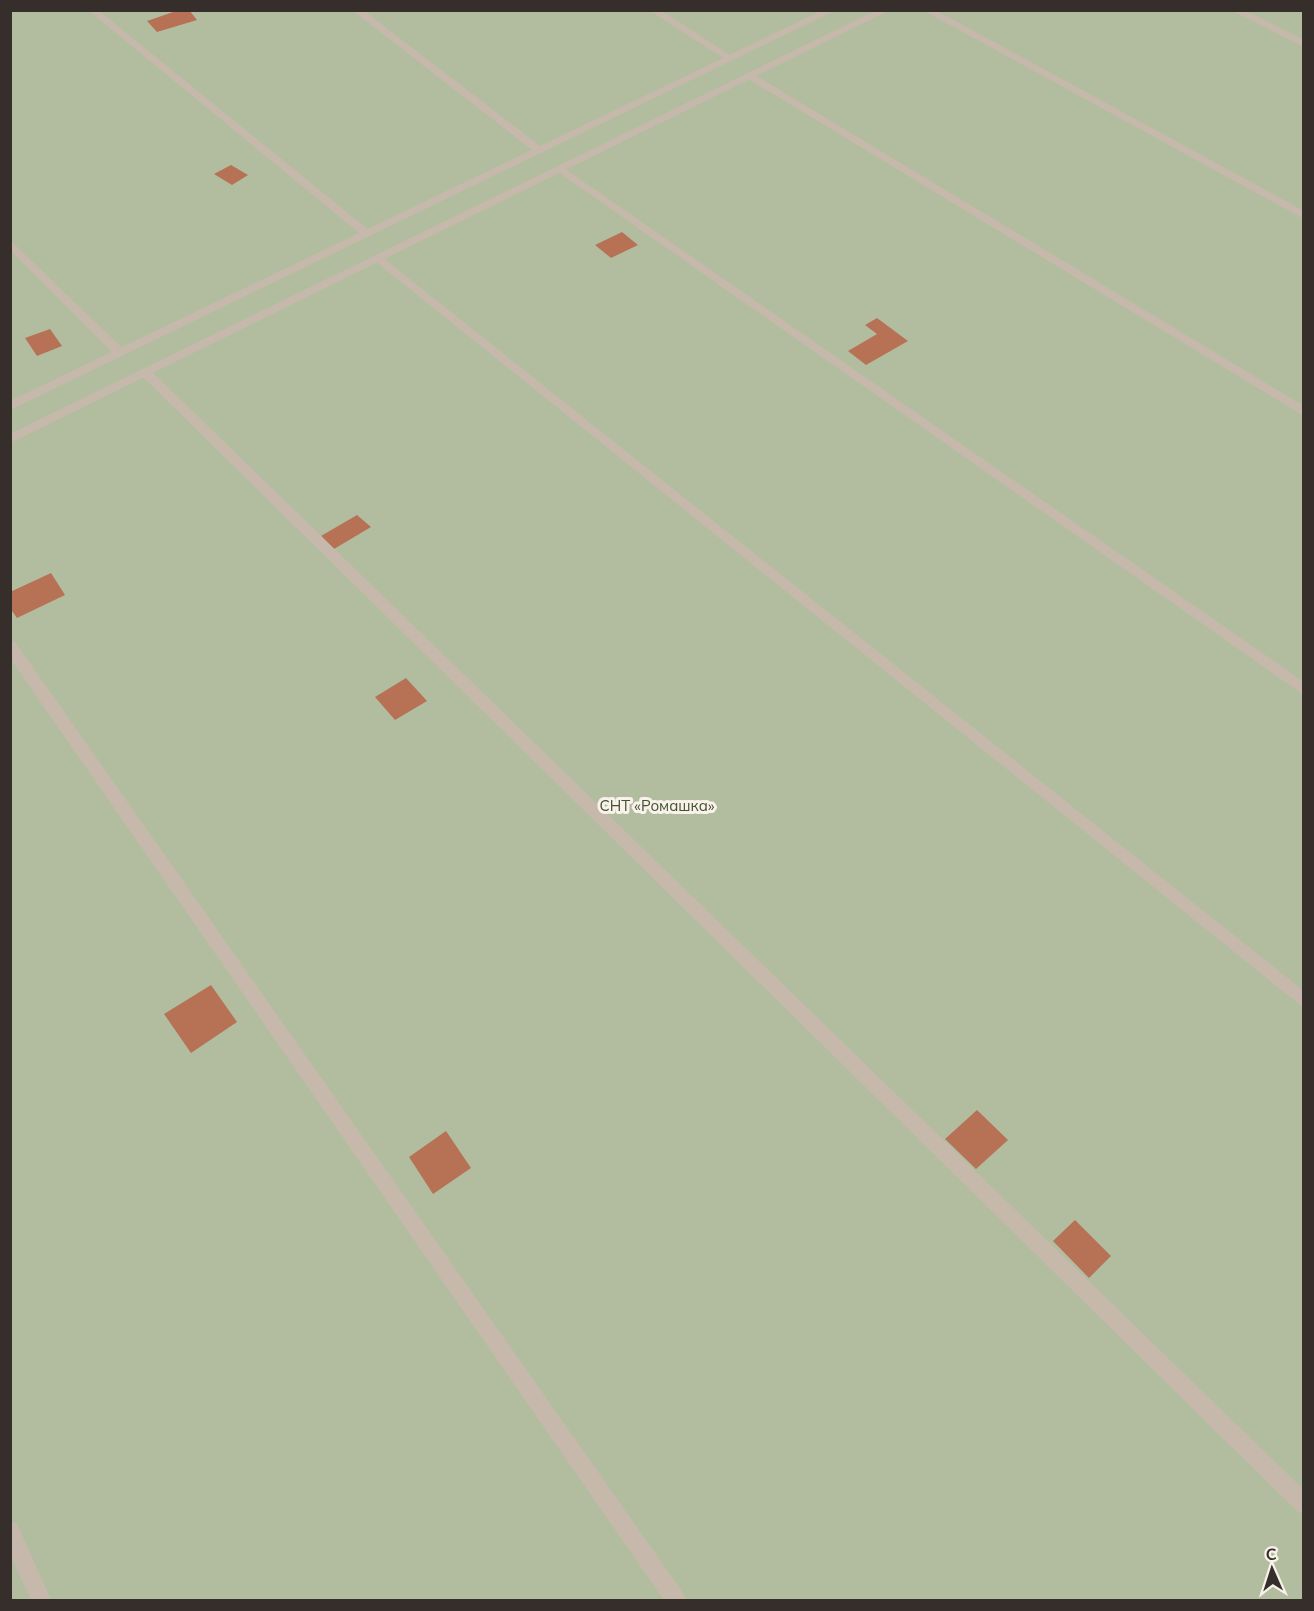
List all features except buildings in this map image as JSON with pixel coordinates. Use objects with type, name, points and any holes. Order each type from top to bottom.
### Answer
[{"type":"street","points":[[92,10],[367,234]]},
{"type":"street","points":[[356,10],[540,151]]},
{"type":"street","points":[[653,10],[731,59]]},
{"type":"street","points":[[10,406],[832,10]]},
{"type":"street","points":[[10,439],[886,10]]},
{"type":"street","points":[[927,10],[1304,216]]},
{"type":"street","points":[[1235,10],[1304,44]]},
{"type":"street","points":[[751,76],[1304,412]]},
{"type":"street","points":[[561,169],[1304,690]]},
{"type":"street","points":[[10,243],[120,353]]},
{"type":"street","points":[[378,258],[1304,1001]]},
{"type":"street","points":[[145,372],[1304,1504]]},
{"type":"street","points":[[10,646],[676,1600]]},
{"type":"street","points":[[10,1531],[41,1600]]},
{"type":"green space","name":"СНТ «Ромашка»","points":[[11,11],[1303,11],[1303,1600],[11,1600]]}]
